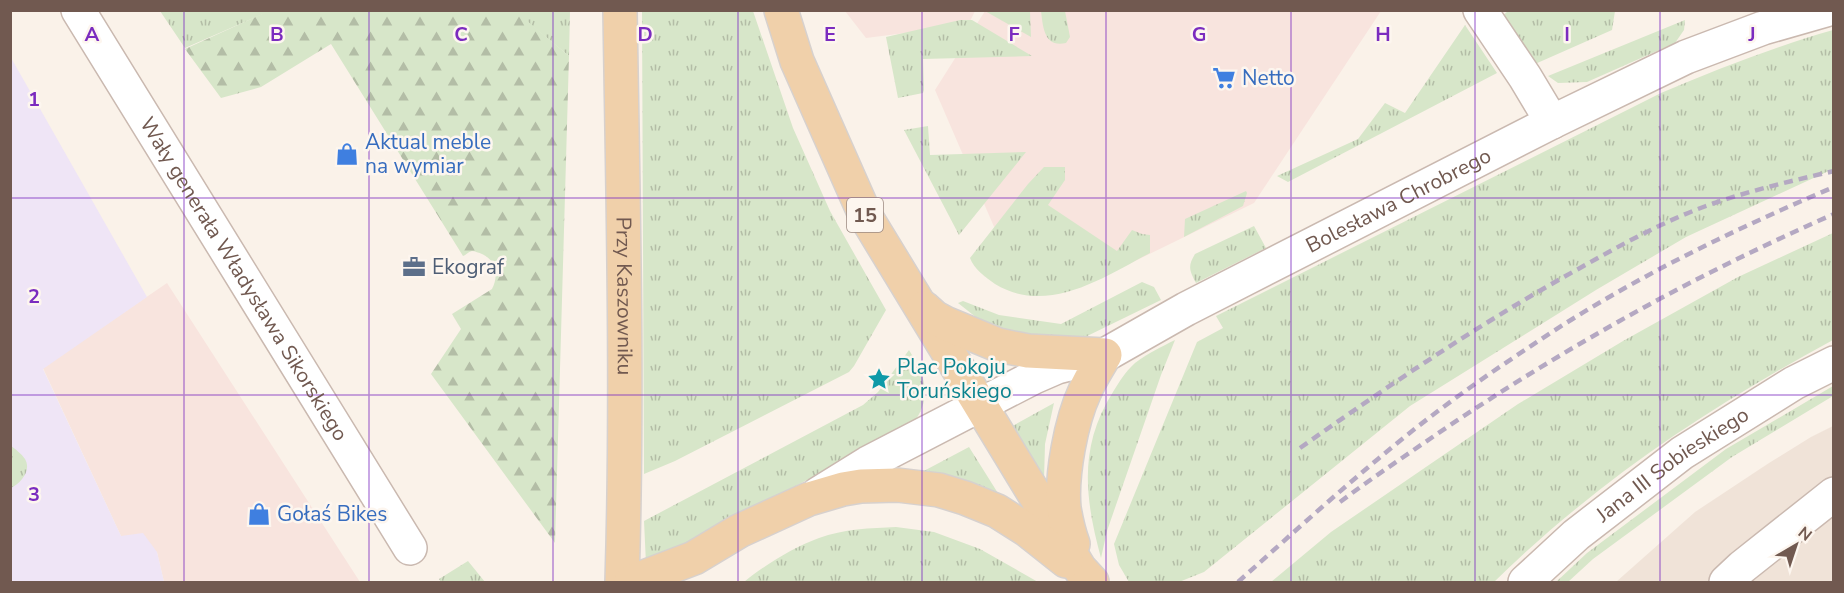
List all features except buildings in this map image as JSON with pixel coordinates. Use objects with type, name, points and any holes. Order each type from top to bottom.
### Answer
[{"type":"main road","name":"Przy Kaszowniku","points":[[620,10],[624,258],[622,582]]},
{"type":"main road","name":"15","points":[[781,10],[797,61],[866,217],[1086,576]]},
{"type":"main road","points":[[919,304],[934,317],[947,324],[998,345],[1028,351],[1105,355],[1085,389],[1079,405],[1069,446],[1066,471],[1064,509],[1086,576]]},
{"type":"main road","points":[[631,582],[694,558],[739,531],[809,499],[861,486],[897,485],[939,490],[997,512],[1027,530],[1086,576]]},
{"type":"street","name":"Wały generała Władysława Sikorskiego","points":[[78,10],[410,548]]},
{"type":"street","points":[[1480,10],[1552,122]]},
{"type":"street","name":"Bolesława Chrobrego","points":[[809,499],[868,463],[980,405],[1057,367],[1105,355],[1186,309],[1552,122],[1686,57],[1763,28],[1826,10]]},
{"type":"street","name":"Jana III Sobieskiego","points":[[1525,582],[1575,535],[1682,453],[1794,383],[1833,363]]},
{"type":"street","points":[[1726,582],[1833,494]]},
{"type":"shaded area","points":[[845,11],[975,11],[968,25],[866,38]]},
{"type":"shaded area","points":[[985,11],[1381,11],[1254,203],[1090,283],[1017,280],[935,90]]},
{"type":"shaded area","points":[[10,56],[147,297],[43,369],[121,536],[143,533],[157,552],[164,582],[11,582]]},
{"type":"shaded area","points":[[167,283],[360,582],[164,582],[157,552],[121,536],[43,368]]},
{"type":"shaded area","points":[[1833,426],[1833,582],[1616,582],[1695,512],[1769,463]]},
{"type":"green space","points":[[261,10],[263,14],[185,48],[160,11]]},
{"type":"green space","points":[[514,10],[569,56],[555,543],[431,374],[461,329],[452,314],[492,289],[496,274],[493,264],[487,257],[474,251],[463,256],[331,44],[261,87],[221,98],[185,49],[262,14],[261,11]]},
{"type":"green space","points":[[514,11],[570,11],[569,56]]},
{"type":"green space","points":[[642,11],[753,11],[793,128],[830,211],[886,310],[849,372],[675,461],[644,474]]},
{"type":"green space","points":[[985,11],[1030,11],[1031,37]]},
{"type":"green space","points":[[1041,11],[1065,11],[1070,37],[1066,43],[1059,44],[1049,39],[1044,29]]},
{"type":"green space","points":[[1508,11],[1615,11],[1612,30],[1535,64],[1500,18]]},
{"type":"green space","points":[[960,20],[972,20],[1032,56],[923,59],[923,93],[898,98],[886,37]]},
{"type":"green space","points":[[1685,20],[1684,30],[1675,43],[1587,82],[1558,83],[1548,76]]},
{"type":"green space","points":[[1465,25],[1497,73],[1288,182],[1277,176],[1358,139],[1385,103],[1405,113]]},
{"type":"green space","points":[[1833,30],[1833,169],[1686,237],[1410,406],[1204,572],[1179,582],[1129,582],[1119,565],[1114,544],[1197,342],[1223,328],[1216,316],[1661,93],[1746,59]]},
{"type":"green space","points":[[928,126],[930,155],[1026,152],[959,235],[904,130]]},
{"type":"green space","points":[[1044,167],[1065,167],[1065,180],[1048,205],[1117,251],[1132,230],[1150,235],[1150,253],[1095,282],[1055,295],[1035,296],[1015,293],[984,276],[970,258]]},
{"type":"green space","points":[[1246,191],[1243,206],[1184,237],[1185,219]]},
{"type":"green space","points":[[1254,226],[1266,248],[1196,283],[1190,269],[1195,254]]},
{"type":"green space","points":[[1833,233],[1833,340],[1742,392],[1655,449],[1572,512],[1494,582],[1271,582],[1331,532],[1518,404],[1623,341],[1738,277]]},
{"type":"green space","points":[[1142,282],[1154,287],[1161,300],[1081,339],[1060,342],[996,329],[958,303],[963,301],[999,315],[1061,324]]},
{"type":"green space","points":[[1175,340],[1107,531],[1101,558],[1091,515],[1089,494],[1088,474],[1094,433],[1115,388],[1135,363]]},
{"type":"green space","points":[[909,350],[920,370],[925,388],[923,405],[912,425],[646,564],[644,521],[863,405],[878,392]]},
{"type":"green space","points":[[1833,386],[1833,396],[1732,457],[1593,559],[1568,582],[1556,582],[1587,553],[1726,449]]},
{"type":"green space","points":[[1054,403],[1045,444],[1044,480],[1009,428]]},
{"type":"green space","points":[[10,445],[24,457],[27,464],[26,472],[21,480],[11,488]]},
{"type":"green space","points":[[969,447],[1001,498],[920,473]]},
{"type":"green space","points":[[896,527],[934,532],[980,549],[1038,582],[744,582],[779,557],[819,538],[847,531]]},
{"type":"green space","points":[[468,561],[485,582],[441,582],[439,579]]},
{"type":"railway","points":[[1300,448],[1472,332],[1642,234],[1690,212],[1722,201],[1834,171]]},
{"type":"railway","points":[[1238,582],[1396,444],[1451,401],[1564,324],[1677,260],[1834,187]]},
{"type":"railway","points":[[1340,502],[1485,402],[1581,343],[1730,262],[1834,214]]},
{"type":"place","name":"Netto","points":[[1224,78]]},
{"type":"place","name":"Aktual meble na wymiar","points":[[347,154]]},
{"type":"place","name":"Ekograf","points":[[414,267]]},
{"type":"place","name":"Plac Pokoju Toruńskiego","points":[[879,379]]},
{"type":"place","name":"Gołaś Bikes","points":[[259,514]]}]
